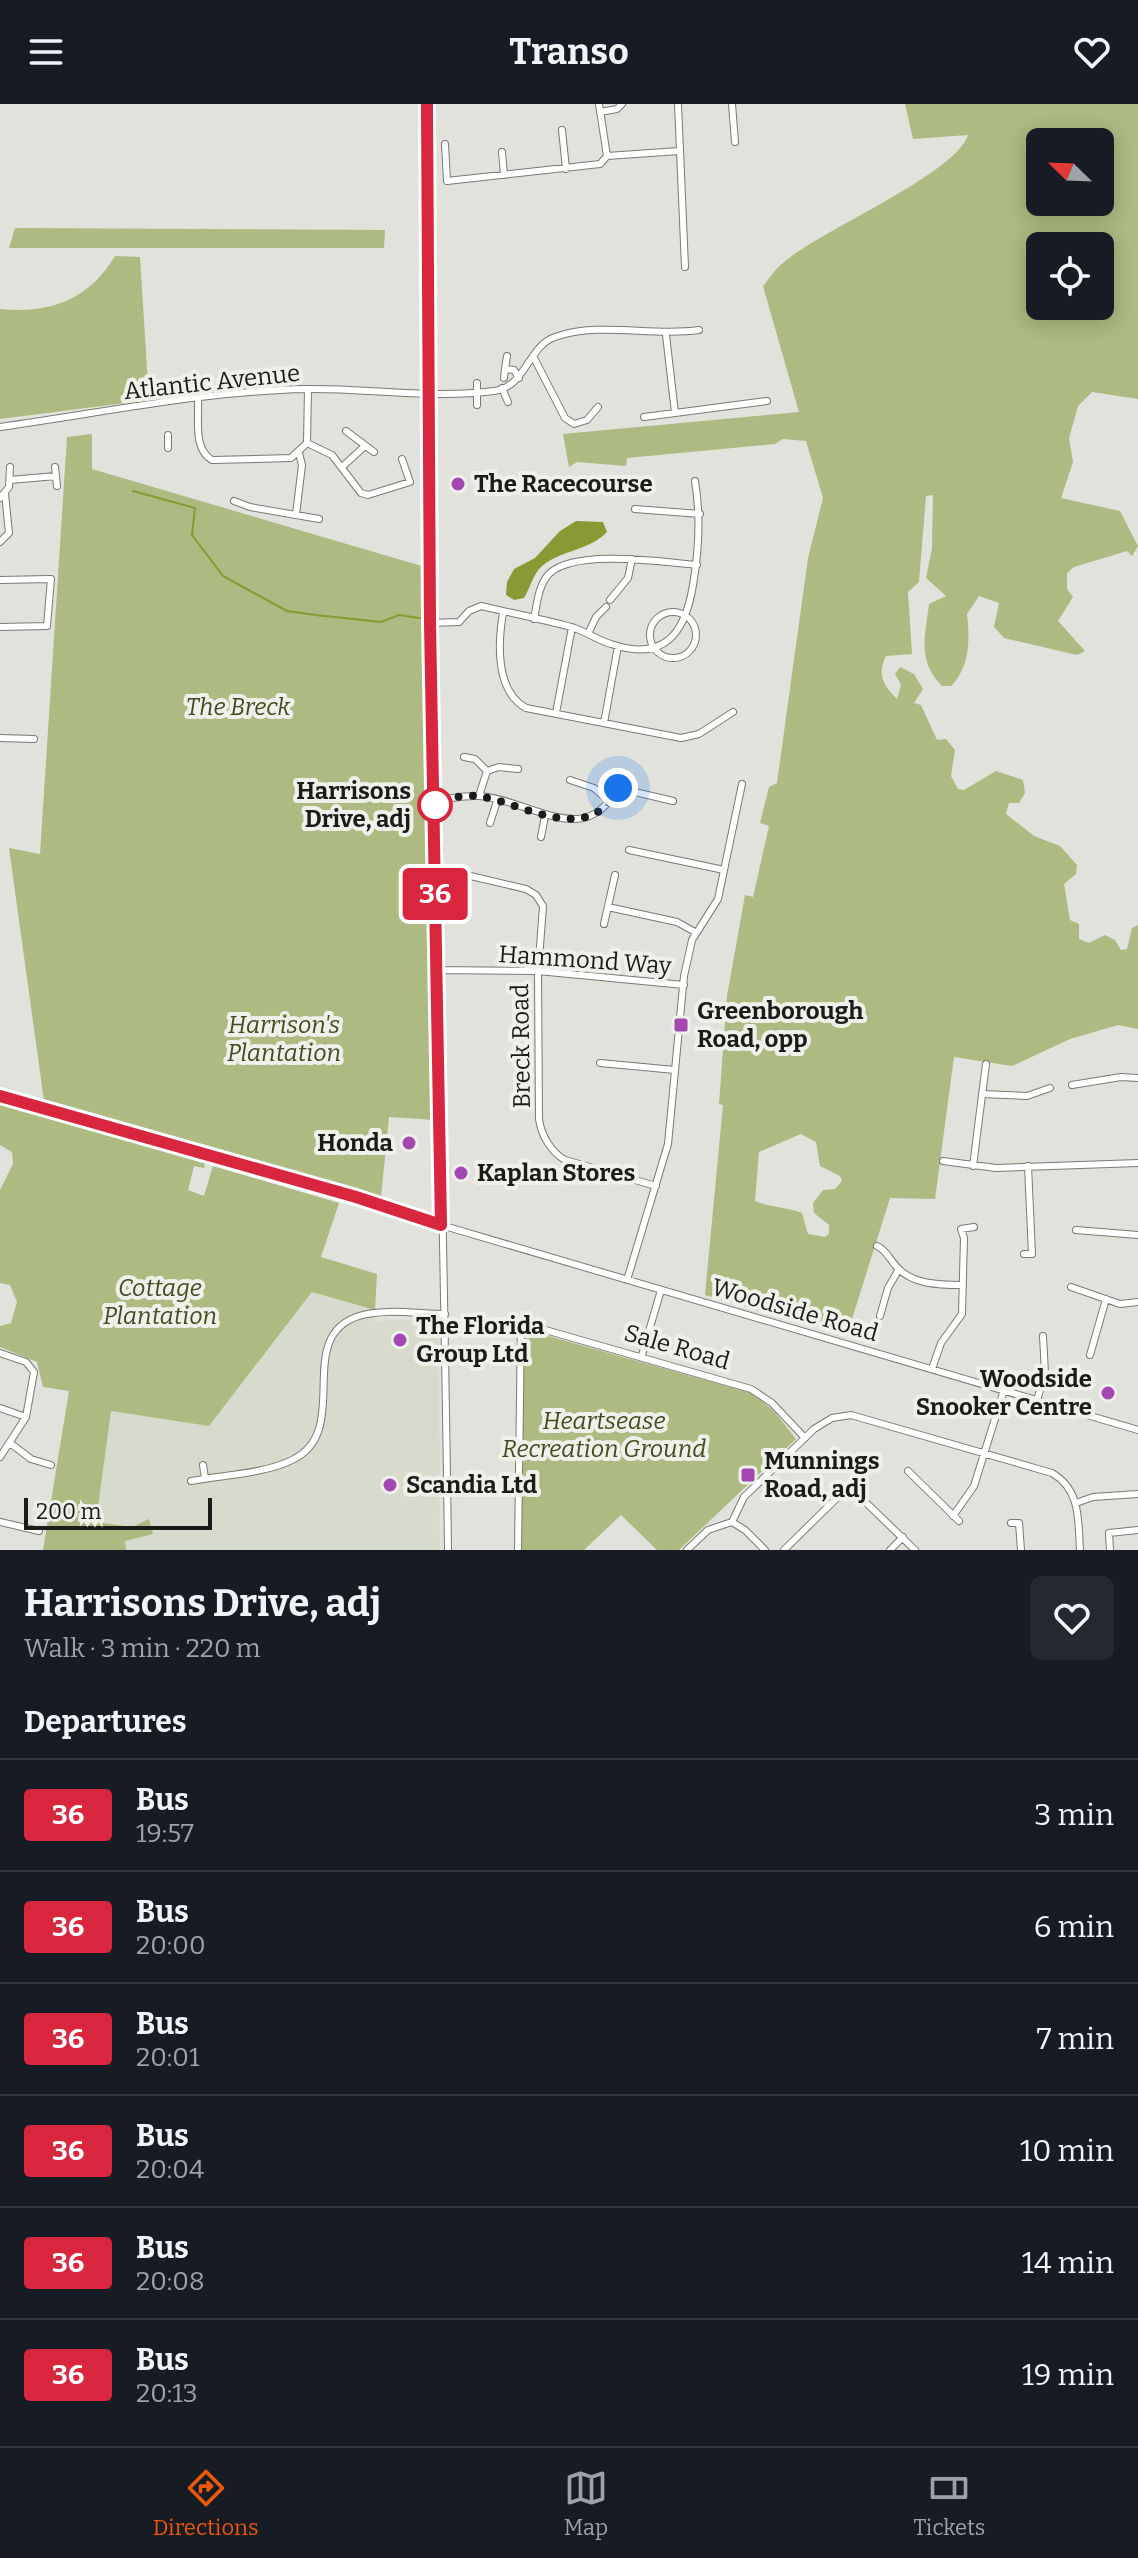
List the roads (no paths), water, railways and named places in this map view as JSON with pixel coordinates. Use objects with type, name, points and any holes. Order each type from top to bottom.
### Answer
[{"type":"street","points":[[427,104],[435,970],[448,1550]]},
{"type":"street","points":[[607,156],[599,108],[617,109],[622,104]]},
{"type":"street","points":[[678,104],[685,267]]},
{"type":"street","points":[[732,104],[735,142]]},
{"type":"street","points":[[562,130],[566,169]]},
{"type":"street","points":[[445,144],[447,181],[600,164],[607,156],[679,151]]},
{"type":"street","points":[[502,152],[504,175]]},
{"type":"street","points":[[508,402],[502,388],[519,378],[533,356],[550,338],[567,333],[618,330],[666,335],[699,330]]},
{"type":"street","points":[[666,335],[675,413]]},
{"type":"street","points":[[504,378],[507,356]]},
{"type":"street","points":[[533,356],[565,418],[574,424],[587,420],[598,407]]},
{"type":"street","points":[[505,369],[514,370],[519,378]]},
{"type":"street","points":[[477,383],[477,405]]},
{"type":"street","name":"Atlantic Avenue","points":[[0,427],[198,400],[308,389],[429,394],[502,388]]},
{"type":"street","points":[[198,400],[200,448],[212,460],[255,461],[299,453],[307,443],[308,389]]},
{"type":"street","points":[[644,417],[767,401]]},
{"type":"street","points":[[346,431],[374,452]]},
{"type":"street","points":[[168,435],[168,448]]},
{"type":"street","points":[[307,443],[324,449],[361,493],[368,495],[410,482]]},
{"type":"street","points":[[342,467],[365,446]]},
{"type":"street","points":[[296,515],[302,465],[299,453]]},
{"type":"street","points":[[402,459],[413,492]]},
{"type":"street","points":[[0,542],[9,533],[2,496],[10,480],[10,467]]},
{"type":"street","points":[[55,467],[57,486]]},
{"type":"street","points":[[10,480],[56,476]]},
{"type":"street","points":[[654,648],[676,636],[686,616],[697,565],[700,514],[695,481]]},
{"type":"street","points":[[368,495],[368,505]]},
{"type":"street","points":[[234,501],[250,507],[319,519]]},
{"type":"street","points":[[635,509],[700,514]]},
{"type":"street","points":[[534,619],[541,589],[551,572],[612,558],[697,565]]},
{"type":"street","points":[[588,634],[596,617],[628,578],[632,559]]},
{"type":"street","points":[[0,580],[51,579],[47,626],[0,627]]},
{"type":"street","points":[[430,623],[459,622],[469,611],[481,606],[572,627],[618,646],[654,648],[669,658],[691,651],[697,633],[686,616],[672,612],[659,617],[651,629],[654,648]]},
{"type":"street","points":[[503,613],[498,651],[514,697],[526,708],[687,738],[699,734],[733,712]]},
{"type":"street","points":[[556,713],[572,627]]},
{"type":"street","points":[[604,723],[618,646]]},
{"type":"street","points":[[0,738],[34,739]]},
{"type":"street","points":[[464,757],[475,759],[487,771]]},
{"type":"street","points":[[487,771],[499,767],[518,769]]},
{"type":"street","points":[[479,796],[487,771]]},
{"type":"street","points":[[435,800],[479,796],[562,820],[580,818],[609,801],[624,773]]},
{"type":"street","points":[[570,780],[594,788],[609,801]]},
{"type":"street","points":[[617,783],[673,801]]},
{"type":"street","points":[[627,1280],[668,1144],[684,985],[695,932],[715,906],[742,784]]},
{"type":"street","points":[[731,791],[740,793]]},
{"type":"street","points":[[490,823],[497,801]]},
{"type":"street","points":[[541,837],[545,816]]},
{"type":"street","points":[[629,850],[724,870]]},
{"type":"street","points":[[462,874],[472,876],[470,885]]},
{"type":"street","points":[[604,924],[615,875]]},
{"type":"street","name":"Breck Road","points":[[472,876],[526,889],[541,901],[538,971],[542,1131],[554,1152],[565,1160],[656,1186]]},
{"type":"street","points":[[608,907],[677,922],[695,932]]},
{"type":"street","name":"Hammond Way","points":[[435,970],[538,971],[684,985]]},
{"type":"street","points":[[600,1063],[675,1070]]},
{"type":"street","points":[[973,1166],[986,1064]]},
{"type":"street","points":[[1072,1085],[1121,1077],[1138,1078]]},
{"type":"street","points":[[982,1094],[1027,1096],[1050,1088]]},
{"type":"street","name":"Woodside Road","points":[[0,1097],[356,1197],[441,1225],[1138,1430]]},
{"type":"street","points":[[943,1161],[973,1166],[1138,1163]]},
{"type":"street","points":[[1028,1166],[1032,1254]]},
{"type":"street","points":[[951,1233],[974,1227]]},
{"type":"street","points":[[932,1369],[941,1343],[960,1320],[963,1285],[961,1229]]},
{"type":"street","points":[[1076,1230],[1084,1235],[1138,1235]]},
{"type":"street","points":[[886,1251],[893,1241]]},
{"type":"street","points":[[877,1246],[886,1251],[899,1269],[922,1282],[963,1285]]},
{"type":"street","points":[[880,1316],[888,1288],[899,1269]]},
{"type":"street","points":[[642,1355],[661,1290]]},
{"type":"street","points":[[1075,1291],[1120,1304],[1138,1302]]},
{"type":"street","points":[[1089,1350],[1106,1299]]},
{"type":"street","points":[[191,1481],[291,1460],[307,1450],[322,1424],[328,1346],[347,1322],[366,1314],[445,1314]]},
{"type":"street","name":"Sale Road","points":[[518,1550],[519,1322],[642,1355],[751,1389],[772,1403],[805,1438]]},
{"type":"street","points":[[1033,1344],[1043,1340],[1045,1374],[1037,1400]]},
{"type":"street","points":[[0,1353],[26,1362],[34,1372],[26,1417],[0,1457]]},
{"type":"street","points":[[908,1471],[956,1518],[974,1486],[1004,1390]]},
{"type":"street","points":[[0,1408],[26,1417]]},
{"type":"street","points":[[687,1550],[708,1530],[732,1522],[744,1497],[823,1422],[851,1415],[1052,1473],[1065,1483],[1076,1503],[1080,1550]]},
{"type":"street","points":[[10,1443],[25,1456],[51,1465]]},
{"type":"street","points":[[43,1463],[45,1453]]},
{"type":"street","points":[[203,1465],[205,1478]]},
{"type":"street","points":[[784,1550],[849,1491],[860,1493],[915,1550]]},
{"type":"street","points":[[1076,1503],[1093,1497],[1138,1494]]},
{"type":"street","points":[[0,1522],[39,1531]]},
{"type":"street","points":[[732,1522],[765,1550]]},
{"type":"street","points":[[1019,1522],[1021,1550]]},
{"type":"street","points":[[1110,1550],[1109,1533],[1138,1530]]},
{"type":"street","points":[[890,1550],[903,1537]]},
{"type":"waterway","points":[[133,491],[195,508],[192,535],[223,576],[287,611],[323,616]]},
{"type":"waterway","points":[[325,616],[381,622],[399,615],[426,619]]},
{"type":"place","name":"The Racecourse","points":[[458,484]]},
{"type":"place","name":"Harrisons Drive, adj","points":[[435,805]]},
{"type":"place","name":"Greenborough Road, opp","points":[[681,1025]]},
{"type":"place","name":"Honda","points":[[409,1143]]},
{"type":"place","name":"Kaplan Stores","points":[[461,1173]]},
{"type":"place","name":"The Florida Group Ltd","points":[[400,1340]]},
{"type":"place","name":"Woodside Snooker Centre","points":[[1108,1393]]},
{"type":"place","name":"Munnings Road, adj","points":[[748,1475]]},
{"type":"place","name":"Scandia Ltd","points":[[390,1485]]},
{"type":"park label","name":"The Breck","points":[[238,707]]},
{"type":"park label","name":"Harrison's Plantation","points":[[284,1039]]},
{"type":"park label","name":"Cottage Plantation","points":[[160,1302]]},
{"type":"park label","name":"Heartsease Recreation Ground","points":[[604,1435]]}]
